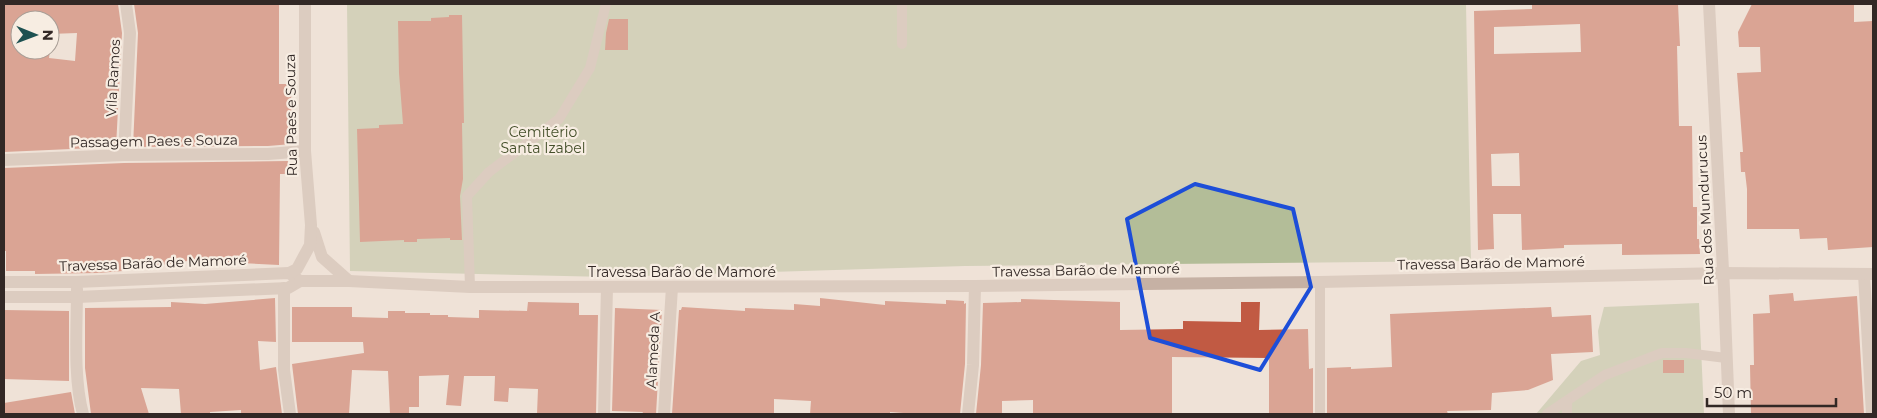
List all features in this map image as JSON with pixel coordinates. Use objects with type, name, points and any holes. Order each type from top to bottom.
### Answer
[{"type":"street","name":"Vila Ramos","points":[[124,155],[130,33],[126,4]]},
{"type":"street","name":"Rua Paes e Souza","points":[[289,273],[297,268],[310,245],[311,224],[305,151],[305,4]]},
{"type":"street","name":"Rua dos Mundurucus","points":[[1709,4],[1729,414]]},
{"type":"street","name":"Passagem Paes e Souza","points":[[4,160],[124,155],[268,154],[305,151]]},
{"type":"street","name":"Rua Paes e Souza","points":[[311,224],[322,257],[349,281]]},
{"type":"street","name":"Travessa Barão de Mamoré","points":[[4,282],[76,282],[289,273]]},
{"type":"street","points":[[289,273],[300,281]]},
{"type":"street","name":"Travessa Barão de Mamoré","points":[[4,297],[77,298],[288,288],[300,281],[349,281],[470,287],[608,288],[1320,282],[1723,273],[1869,274]]},
{"type":"street","points":[[1869,274],[1872,414]]},
{"type":"street","points":[[76,282],[79,391],[84,414]]},
{"type":"street","points":[[968,414],[973,366],[975,286]]},
{"type":"street","name":"Alameda A","points":[[664,414],[672,287]]},
{"type":"street","points":[[284,288],[284,370],[290,414]]},
{"type":"street","points":[[604,414],[608,288]]},
{"type":"lane","points":[[470,287],[467,196],[489,172],[559,118],[590,68],[606,4]]},
{"type":"lane","points":[[902,4],[902,44]]},
{"type":"lane","points":[[1320,282],[1320,414]]},
{"type":"lane","points":[[1547,414],[1605,375],[1662,353],[1686,353],[1726,358]]},
{"type":"lane","points":[[1567,401],[1567,414]]},
{"type":"highlighted area","points":[[1195,184],[1293,209],[1311,287],[1260,370],[1150,338],[1127,219]]},
{"type":"green space","name":"Cemitério Santa Izabel","points":[[347,4],[1466,4],[1471,261],[965,266],[609,277],[350,271]]},
{"type":"green space","points":[[1699,303],[1704,414],[1536,414],[1581,361],[1600,355],[1598,331],[1604,307]]},
{"type":"building","points":[[4,4],[118,4],[122,33],[116,147],[4,152]]},
{"type":"building","points":[[134,4],[279,4],[279,84],[291,84],[292,144],[268,146],[133,147],[138,33]]},
{"type":"building","points":[[1532,4],[1678,4],[1680,46],[1677,46],[1679,126],[1692,126],[1693,207],[1697,207],[1697,239],[1699,239],[1700,254],[1622,255],[1622,244],[1564,245],[1564,248],[1522,250],[1521,214],[1493,214],[1494,249],[1478,250],[1474,11],[1532,9]],"holes":[[[1580,24],[1581,52],[1494,54],[1494,27]],[[1519,153],[1520,186],[1492,186],[1491,154]]]},
{"type":"building","points":[[1752,4],[1854,4],[1854,22],[1873,21],[1873,247],[1828,250],[1827,238],[1800,239],[1799,229],[1747,229],[1747,189],[1745,172],[1741,172],[1740,152],[1743,152],[1737,73],[1761,72],[1760,47],[1739,47],[1738,32]]},
{"type":"building","points":[[449,15],[462,15],[464,123],[462,123],[463,179],[460,196],[462,240],[450,240],[450,238],[417,239],[417,242],[404,242],[404,240],[360,242],[357,129],[379,128],[379,125],[403,124],[399,73],[398,21],[431,21],[431,18],[449,17]]},
{"type":"building","points":[[609,19],[628,19],[628,50],[605,50]]},
{"type":"building","points":[[288,161],[288,174],[280,174],[279,265],[220,262],[220,259],[194,260],[98,273],[35,274],[35,271],[6,271],[6,251],[4,251],[4,168],[124,163]]},
{"type":"building","points":[[1793,293],[1794,301],[1857,296],[1864,414],[1751,414],[1750,365],[1754,365],[1753,314],[1770,313],[1769,295]]},
{"type":"building","points":[[275,298],[276,342],[258,341],[260,370],[276,367],[282,414],[241,414],[241,410],[210,412],[210,414],[181,414],[179,389],[141,388],[149,414],[91,414],[85,368],[85,308],[171,307],[171,302],[205,304]]},
{"type":"building","points":[[820,298],[885,305],[885,301],[946,304],[946,300],[964,301],[964,304],[966,303],[965,364],[960,414],[890,412],[890,414],[810,414],[811,401],[774,399],[774,414],[672,414],[679,310],[682,307],[745,311],[745,308],[794,310],[794,304],[820,306]]},
{"type":"building","points":[[1021,299],[1120,302],[1120,330],[1183,329],[1183,321],[1241,322],[1241,302],[1260,302],[1259,330],[1308,329],[1309,369],[1313,368],[1313,414],[1269,414],[1269,358],[1172,357],[1172,413],[1033,414],[1033,400],[1002,401],[1002,414],[976,414],[981,365],[983,303],[1021,302]]},
{"type":"building","points":[[528,302],[579,303],[579,315],[598,315],[596,414],[537,414],[538,389],[509,388],[508,402],[494,401],[495,376],[464,376],[461,406],[446,405],[449,375],[419,376],[419,407],[409,407],[409,414],[390,414],[388,371],[352,370],[349,414],[298,414],[292,364],[364,353],[363,342],[292,342],[292,307],[352,307],[352,317],[388,318],[388,311],[405,311],[405,313],[430,313],[430,315],[448,315],[448,317],[479,318],[479,310],[527,311]]},
{"type":"building","points":[[1551,307],[1552,317],[1591,315],[1593,352],[1551,354],[1553,380],[1528,390],[1492,393],[1491,410],[1447,411],[1448,414],[1327,414],[1327,368],[1392,367],[1390,314]]},
{"type":"building","points":[[615,308],[662,310],[656,414],[612,411]]},
{"type":"building","points":[[4,310],[69,311],[69,381],[4,379]]},
{"type":"building","points":[[1663,360],[1684,360],[1684,373],[1663,373]]},
{"type":"building","points":[[71,392],[75,414],[4,414],[4,403]]}]
